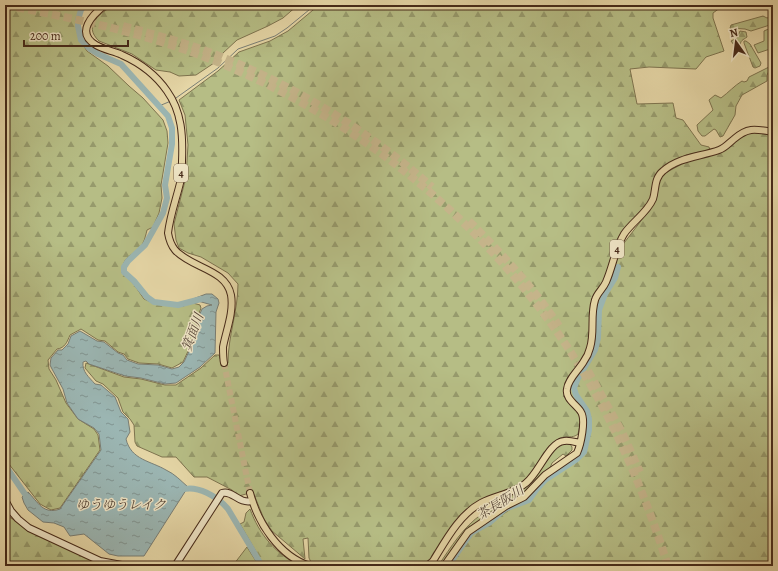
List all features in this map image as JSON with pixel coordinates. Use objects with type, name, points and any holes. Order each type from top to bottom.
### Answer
[{"type":"main road","name":"4","points":[[105,5],[92,16],[87,26],[86,31],[90,41],[98,46],[123,55],[150,71],[167,90],[175,105],[181,123],[183,141],[181,178],[168,233],[170,241],[175,249],[184,258],[223,279],[228,286],[232,304],[223,349],[224,363]]},
{"type":"main road","name":"4","points":[[580,443],[584,418],[567,395],[568,386],[584,361],[591,346],[593,339],[592,309],[595,297],[605,284],[618,246],[625,233],[648,207],[653,198],[658,176],[664,170],[681,160],[720,150],[750,130],[755,129],[773,132]]},
{"type":"main road","points":[[427,566],[433,561],[463,516],[471,509],[482,502],[513,491],[526,483],[533,476],[556,444],[565,441],[580,443],[574,456],[545,475],[524,498],[506,506],[468,532],[444,566]]},
{"type":"main road","points":[[250,493],[252,502],[262,524],[274,540],[296,558],[310,566]]},
{"type":"street","points":[[175,566],[221,493],[225,492],[242,501],[252,502]]},
{"type":"street","points":[[5,500],[11,511],[23,524],[55,541],[103,562],[126,566]]},
{"type":"green space","points":[[5,5],[83,5],[79,10],[76,26],[80,40],[87,51],[108,66],[143,98],[163,120],[167,131],[168,143],[161,185],[162,198],[159,213],[153,227],[147,230],[143,243],[124,262],[122,273],[133,283],[144,299],[153,303],[179,306],[193,303],[200,305],[201,308],[198,316],[196,334],[183,362],[172,368],[158,364],[139,363],[128,359],[124,354],[118,352],[105,341],[98,340],[81,329],[70,335],[65,344],[57,349],[48,360],[49,369],[56,380],[66,403],[78,419],[94,429],[98,435],[100,450],[60,508],[51,510],[40,504],[5,459]]},
{"type":"green space","points":[[114,5],[298,5],[283,18],[237,40],[214,63],[196,75],[179,76],[170,72],[156,70],[132,54],[99,41],[92,30],[95,20]]},
{"type":"green space","points":[[319,5],[724,5],[713,13],[713,18],[724,51],[706,57],[696,69],[649,67],[630,69],[637,104],[673,103],[676,118],[683,120],[701,145],[709,147],[710,150],[686,155],[662,168],[651,198],[646,206],[623,232],[604,284],[596,292],[587,352],[565,387],[578,411],[581,420],[578,434],[558,439],[553,443],[533,473],[524,483],[512,490],[482,500],[461,514],[431,560],[424,566],[323,566],[312,564],[309,558],[308,538],[303,539],[305,559],[272,531],[264,519],[253,492],[239,496],[232,490],[207,477],[194,477],[176,457],[162,457],[137,446],[135,442],[134,425],[123,412],[118,398],[103,384],[96,381],[85,368],[86,363],[124,377],[141,379],[165,385],[176,385],[201,368],[215,355],[219,355],[222,364],[228,363],[228,353],[238,294],[238,284],[228,273],[201,257],[188,253],[179,248],[176,240],[174,224],[186,177],[188,145],[185,115],[179,100],[218,71],[239,52],[270,41],[288,31]]},
{"type":"green space","points":[[763,16],[767,18],[773,16],[773,24],[751,31],[730,28],[731,25]]},
{"type":"green space","points":[[773,27],[773,53],[770,49],[758,53],[754,45],[764,41],[764,31]]},
{"type":"green space","points":[[740,31],[746,32],[747,37],[742,40],[740,47],[737,49],[731,41],[737,38]]},
{"type":"green space","points":[[744,41],[750,44],[761,63],[760,66],[755,68],[753,67]]},
{"type":"green space","points":[[769,67],[770,69],[767,75],[767,81],[742,95],[736,106],[735,115],[723,136],[720,137],[714,129],[705,136],[702,136],[698,131],[697,125],[713,110],[709,100],[715,95],[721,98],[742,81],[747,81],[749,77]]},
{"type":"green space","points":[[751,132],[773,135],[773,566],[447,566],[467,538],[529,497],[539,483],[552,472],[579,455],[583,447],[587,417],[583,410],[570,396],[569,387],[599,339],[596,319],[598,299],[608,286],[621,247],[650,209],[656,198],[659,182],[662,176],[684,163]]},
{"type":"green space","points":[[565,443],[570,444],[572,447],[572,450],[566,456],[563,454],[552,463],[550,468],[539,477],[528,491],[499,508],[462,535],[442,566],[438,566],[458,538],[475,519],[523,489],[533,479],[553,450]]},
{"type":"green space","points":[[250,509],[258,527],[276,550],[301,566],[271,566],[269,563],[269,566],[262,562],[240,524],[244,522],[246,513]]},
{"type":"green space","points":[[5,513],[45,539],[114,566],[5,566]]},
{"type":"green space","points":[[247,547],[259,566],[233,566],[234,564]]},
{"type":"water","name":"ゆうゆうレイク","points":[[206,294],[212,294],[218,299],[219,303],[216,312],[215,353],[200,367],[176,383],[165,384],[125,376],[89,364],[86,361],[83,362],[85,372],[88,377],[95,384],[101,385],[115,397],[121,412],[128,419],[130,432],[126,439],[132,451],[142,459],[172,474],[188,487],[144,556],[118,556],[109,554],[84,534],[70,536],[64,527],[54,523],[43,522],[28,510],[22,497],[28,492],[45,509],[60,509],[101,450],[99,434],[94,428],[78,419],[67,403],[63,389],[50,365],[51,358],[58,350],[62,350],[68,344],[71,336],[80,331],[97,341],[104,342],[123,355],[127,360],[138,364],[158,365],[172,369],[179,367],[184,362],[197,334],[199,316],[202,309],[212,305],[198,301],[194,302],[193,299]]},
{"type":"waterway","name":"箕面川","points":[[85,5],[81,10],[78,20],[81,40],[90,49],[98,54],[121,64],[168,116],[172,128],[172,144],[165,185],[167,198],[163,213],[145,245],[128,261],[124,267],[124,272],[134,281],[147,297],[154,302],[178,305],[201,299]]},
{"type":"waterway","points":[[176,98],[218,68],[238,49],[275,36],[315,5]]},
{"type":"waterway","points":[[159,106],[171,101]]},
{"type":"waterway","name":"茶長阪川","points":[[448,566],[471,533],[489,523],[505,509],[529,500],[545,480],[577,459],[584,452],[589,430],[589,419],[587,411],[576,395],[574,388],[578,378],[595,350],[598,338],[599,310],[605,294],[615,278],[618,267]]},
{"type":"waterway","points":[[5,465],[29,500]]},
{"type":"waterway","name":"箕面川","points":[[181,490],[200,490],[213,496],[224,504],[262,566]]},
{"type":"tunnel","points":[[5,5],[93,23],[151,39],[208,58],[236,70],[285,94],[333,121],[379,152],[422,185],[463,222],[501,261],[536,303],[568,348],[599,400],[626,454],[659,538],[668,566]]},
{"type":"tunnel","points":[[123,26],[201,49],[264,75],[352,126],[380,145],[432,187]]},
{"type":"tunnel","points":[[469,221],[516,271],[559,326]]},
{"type":"tunnel","points":[[224,363],[250,493]]},
{"type":"tunnel","points":[[588,371],[622,432],[640,472]]}]
